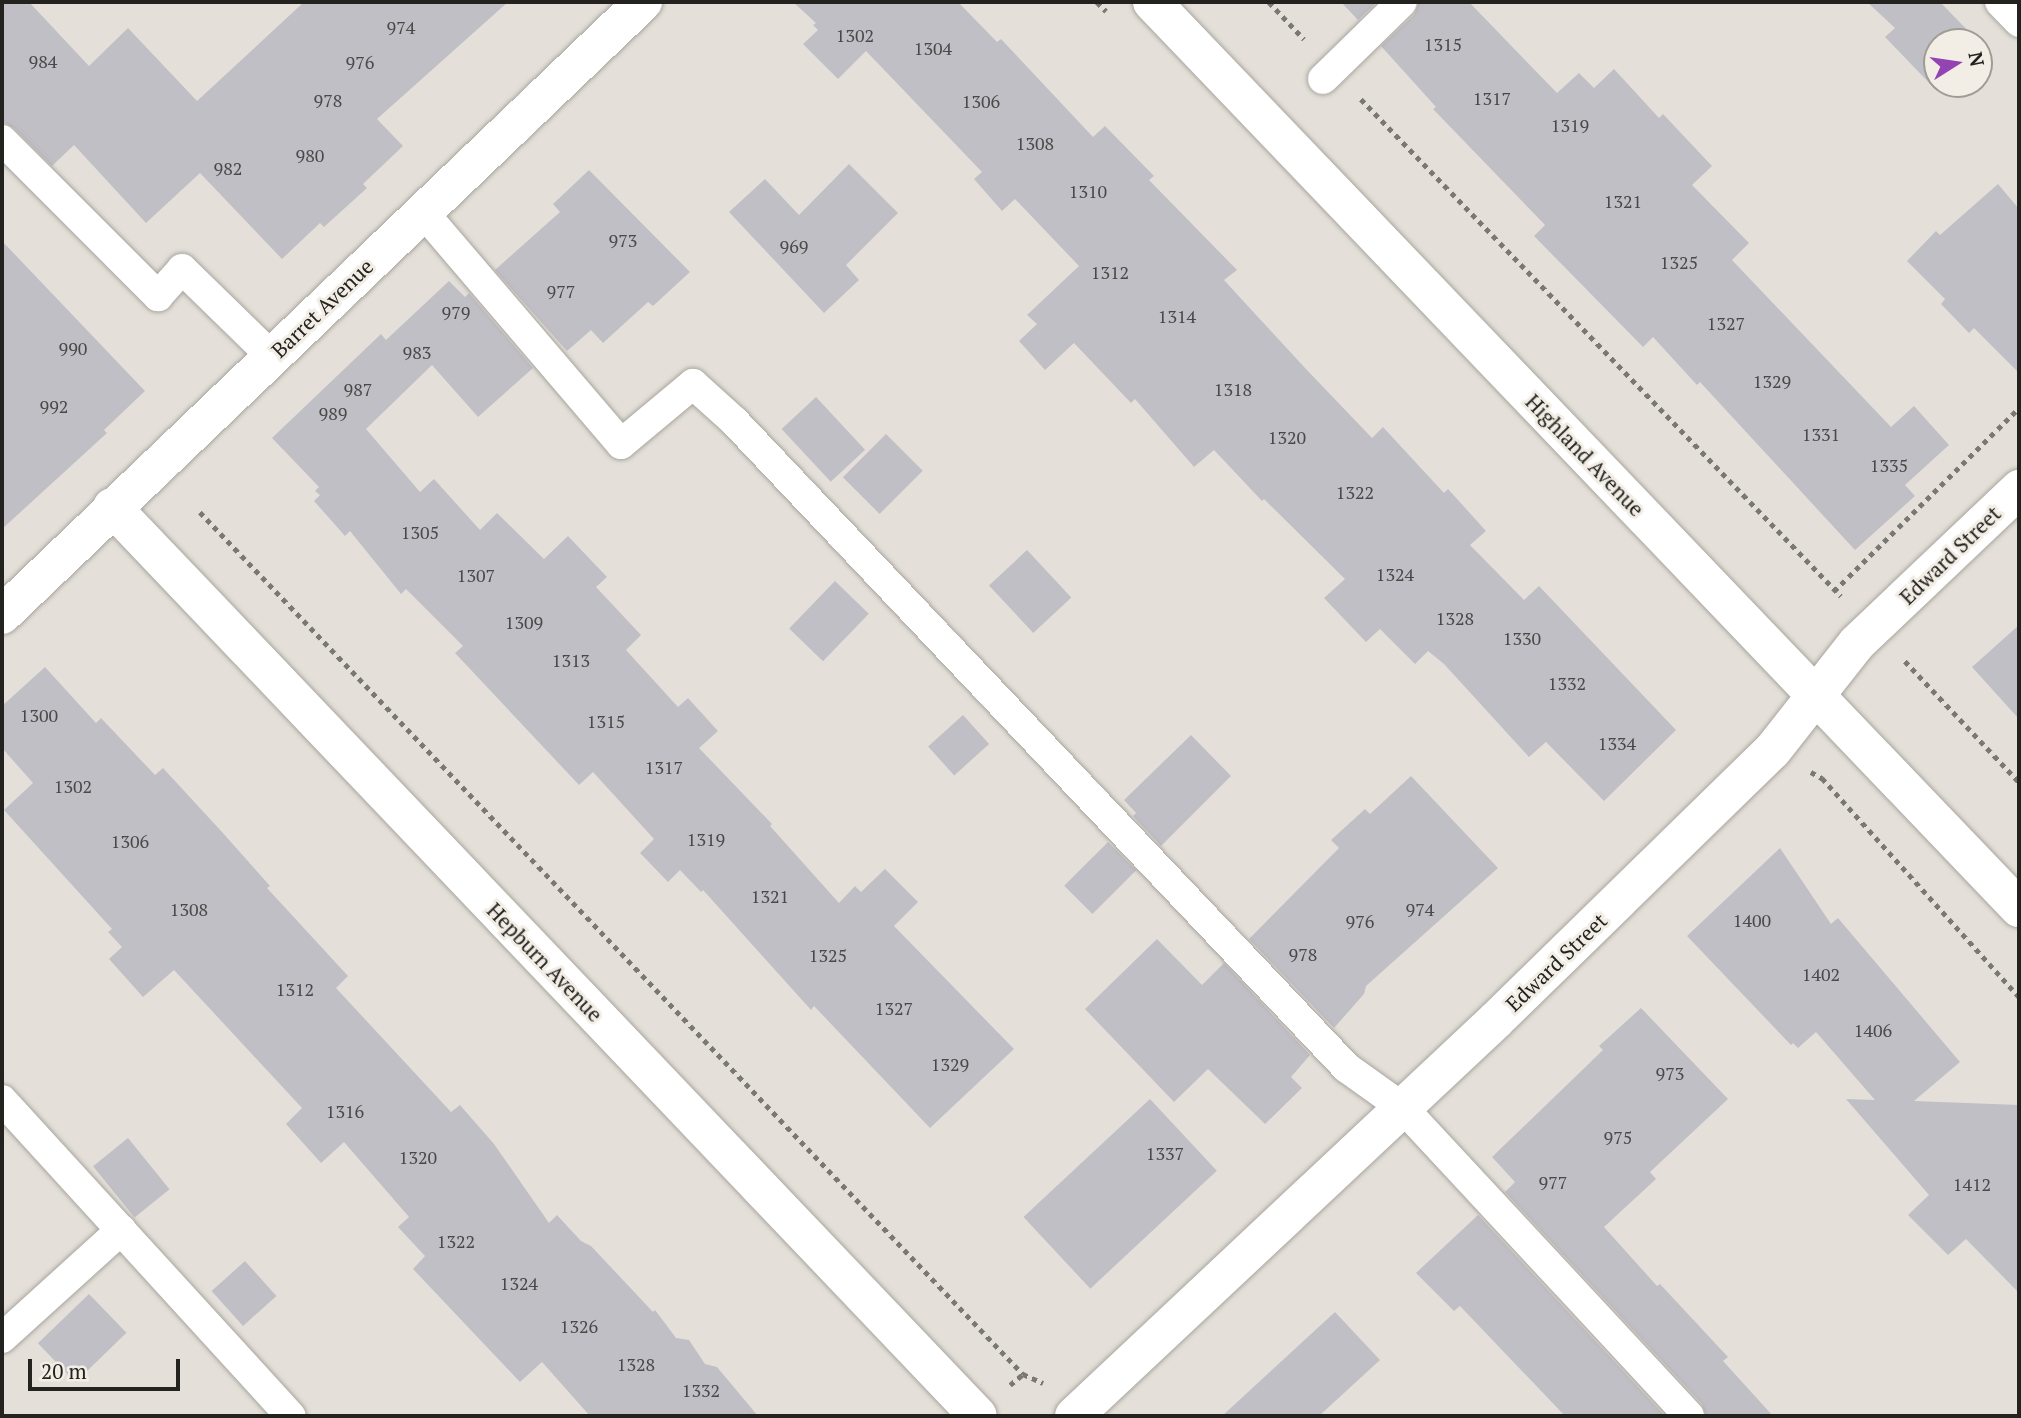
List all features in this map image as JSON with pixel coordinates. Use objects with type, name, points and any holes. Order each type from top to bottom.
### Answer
[{"type":"street","name":"Barret Avenue","points":[[2,615],[643,2]]},
{"type":"street","name":"Highland Avenue","points":[[1152,2],[2019,908]]},
{"type":"street","name":"Edward Street","points":[[1081,1409],[1403,1108],[1772,751],[1857,643],[2019,489]]},
{"type":"street","name":"Hepburn Avenue","points":[[111,508],[978,1416]]},
{"type":"lane","points":[[1328,74],[1402,2]]},
{"type":"lane","points":[[2000,2],[2019,22]]},
{"type":"lane","points":[[2,140],[158,296],[182,269],[271,356]]},
{"type":"lane","points":[[423,212],[621,444],[692,384],[735,422],[1347,1068],[1403,1108],[1689,1416]]},
{"type":"lane","points":[[2,1100],[291,1416]]},
{"type":"lane","points":[[2,1338],[121,1230]]},
{"type":"path","points":[[1269,2],[1328,74],[1834,591],[1879,622],[1905,660],[2019,782]]},
{"type":"path","points":[[1834,591],[2019,408]]},
{"type":"path","points":[[200,512],[1023,1374],[1081,1409]]},
{"type":"building","points":[[2,2],[29,2],[89,66],[128,28],[197,101],[304,2],[508,2],[377,119],[403,146],[363,184],[367,188],[324,227],[320,223],[282,259],[200,173],[146,223],[74,145],[52,166],[14,128],[5,123],[2,120]]},
{"type":"building","points":[[793,2],[958,2],[997,42],[1001,39],[1093,137],[1105,126],[1154,176],[1149,180],[1237,270],[1224,280],[1305,368],[1372,438],[1383,427],[1444,493],[1448,489],[1486,531],[1470,545],[1524,600],[1539,586],[1676,730],[1604,801],[1546,742],[1529,757],[1444,664],[1428,651],[1415,664],[1380,629],[1366,642],[1324,598],[1345,579],[1264,499],[1262,501],[1214,450],[1194,467],[1135,399],[1131,403],[1074,343],[1045,370],[1019,341],[1037,324],[1027,315],[1079,266],[1015,199],[1002,211],[974,179],[982,172],[866,51],[838,79],[803,44],[818,30],[813,25],[816,23]]},
{"type":"building","points":[[1341,2],[1377,2],[1358,20]]},
{"type":"building","points":[[1419,2],[1469,2],[1557,93],[1579,73],[1594,88],[1614,69],[1659,118],[1663,114],[1712,166],[1692,185],[1749,243],[1732,260],[1891,427],[1914,406],[1949,445],[1905,485],[1915,496],[1855,550],[1700,382],[1697,385],[1653,337],[1643,347],[1534,236],[1545,225],[1433,109],[1436,107],[1381,46],[1414,15]]},
{"type":"building","points":[[1867,2],[1940,2],[1965,28],[1923,28],[1923,76],[1885,37],[1895,28]]},
{"type":"building","points":[[849,164],[898,213],[846,265],[859,280],[824,313],[729,212],[765,179],[799,215]]},
{"type":"building","points":[[589,170],[690,272],[653,306],[648,302],[603,343],[591,330],[567,351],[495,270],[560,212],[553,204]]},
{"type":"building","points":[[1998,184],[2019,209],[2019,373],[1974,328],[1969,333],[1941,304],[1945,299],[1907,261],[1936,231],[1940,235]]},
{"type":"building","points":[[2,241],[145,391],[104,430],[107,433],[2,529]]},
{"type":"building","points":[[449,281],[465,297],[469,293],[533,368],[478,417],[432,365],[366,429],[420,492],[434,479],[480,530],[497,513],[544,559],[568,536],[607,577],[596,587],[641,635],[626,650],[678,707],[688,698],[718,731],[699,748],[772,824],[770,826],[839,903],[855,886],[861,892],[885,869],[918,902],[894,926],[1014,1049],[930,1128],[814,1006],[811,1010],[703,890],[701,892],[680,870],[668,882],[640,853],[654,839],[593,772],[579,785],[455,653],[463,646],[406,589],[401,594],[350,531],[345,536],[314,501],[320,495],[315,491],[319,487],[272,438],[381,334],[386,340]]},
{"type":"building","points":[[816,397],[865,450],[831,482],[782,429]]},
{"type":"building","points":[[886,434],[923,471],[880,514],[843,477]]},
{"type":"building","points":[[1027,550],[1071,598],[1033,633],[989,585]]},
{"type":"building","points":[[835,581],[869,614],[823,661],[789,628]]},
{"type":"building","points":[[2019,625],[2019,719],[1972,667]]},
{"type":"building","points":[[45,667],[96,723],[101,718],[155,775],[163,768],[222,832],[270,886],[267,888],[348,976],[336,988],[451,1112],[460,1105],[494,1144],[549,1223],[557,1215],[581,1241],[591,1246],[653,1312],[655,1310],[676,1338],[689,1340],[705,1364],[717,1367],[758,1416],[590,1416],[542,1362],[520,1382],[413,1269],[425,1256],[398,1227],[409,1217],[344,1142],[321,1163],[286,1124],[302,1108],[174,970],[143,997],[109,959],[122,947],[108,932],[112,929],[4,810],[33,783],[2,748],[2,706]]},
{"type":"building","points":[[963,715],[989,744],[954,775],[928,746]]},
{"type":"building","points":[[1191,735],[1231,776],[1161,846],[1133,816],[1136,813],[1124,800]]},
{"type":"building","points":[[1411,776],[1498,868],[1366,986],[1364,994],[1334,1028],[1249,939],[1339,848],[1331,840],[1365,809],[1370,814]]},
{"type":"building","points":[[1108,842],[1136,870],[1092,914],[1064,886]]},
{"type":"building","points":[[1780,848],[1831,924],[1838,918],[1960,1062],[1914,1101],[2019,1105],[2019,1293],[1966,1239],[1948,1255],[1908,1215],[1929,1195],[1846,1099],[1875,1100],[1816,1032],[1798,1048],[1793,1043],[1791,1045],[1687,936]]},
{"type":"building","points":[[1157,939],[1202,985],[1224,963],[1310,1055],[1291,1077],[1302,1088],[1265,1124],[1208,1069],[1174,1102],[1085,1009]]},
{"type":"building","points":[[1641,1008],[1728,1099],[1650,1172],[1656,1179],[1604,1227],[1657,1286],[1660,1284],[1728,1357],[1723,1361],[1773,1416],[1706,1416],[1702,1404],[1505,1192],[1515,1182],[1492,1157],[1603,1050],[1599,1046]]},
{"type":"building","points":[[1150,1099],[1217,1171],[1090,1289],[1023,1217]]},
{"type":"building","points":[[128,1138],[170,1189],[135,1218],[93,1166]]},
{"type":"building","points":[[1478,1215],[1665,1416],[1565,1416],[1460,1306],[1454,1311],[1416,1273]]},
{"type":"building","points":[[245,1261],[276,1296],[243,1326],[212,1291]]},
{"type":"building","points":[[89,1294],[127,1333],[75,1382],[38,1343]]},
{"type":"building","points":[[1335,1312],[1380,1360],[1319,1416],[1222,1416]]}]
